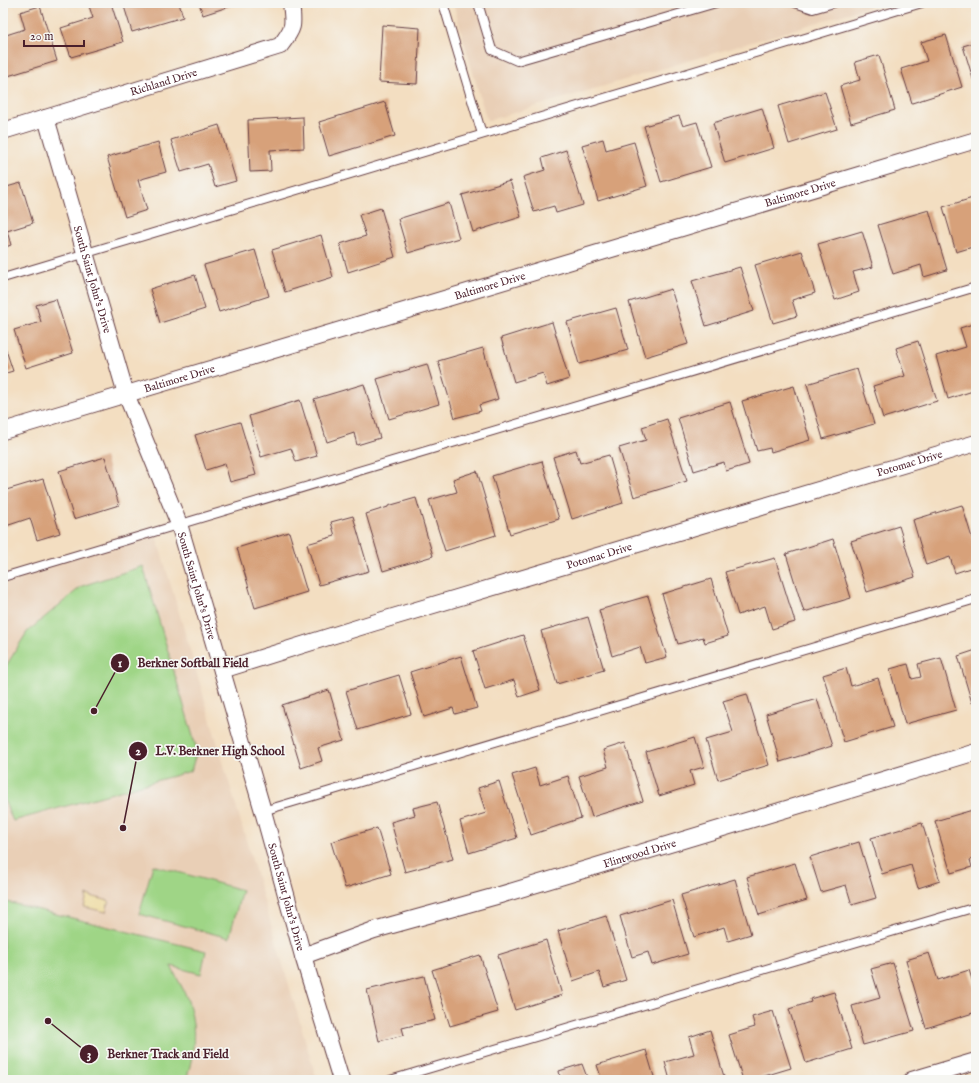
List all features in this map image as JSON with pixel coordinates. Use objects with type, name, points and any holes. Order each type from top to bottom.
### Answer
[{"type":"street","name":"Richland Drive","points":[[3,131],[280,46],[291,32],[293,19],[291,3]]},
{"type":"street","name":"South Saint John's Drive","points":[[46,118],[126,394],[179,524],[341,1080]]},
{"type":"street","name":"Baltimore Drive","points":[[3,430],[976,140]]},
{"type":"street","name":"Potomac Drive","points":[[222,670],[373,623],[976,443]]},
{"type":"street","name":"Flintwood Drive","points":[[304,956],[374,930],[500,895],[976,752]]},
{"type":"street","points":[[912,1080],[976,1061]]},
{"type":"lane","points":[[443,3],[482,134]]},
{"type":"lane","points":[[478,3],[492,50],[517,61],[716,3]]},
{"type":"lane","points":[[794,3],[813,9],[834,3]]},
{"type":"lane","points":[[3,278],[922,3]]},
{"type":"lane","points":[[3,577],[976,287]]},
{"type":"lane","points":[[263,811],[976,599]]},
{"type":"lane","points":[[390,1080],[976,907]]},
{"type":"shaded area","points":[[453,3],[882,3],[487,121]]},
{"type":"shaded area","points":[[154,528],[317,1080],[3,1080],[3,576]]},
{"type":"green space","points":[[143,566],[197,750],[191,771],[13,821],[3,798],[3,671],[27,632],[82,586]]},
{"type":"green space","points":[[153,865],[242,890],[229,938],[139,914]]},
{"type":"green space","points":[[3,901],[206,951],[201,974],[171,966],[184,991],[193,1024],[194,1035],[192,1058],[186,1080],[3,1080]]},
{"type":"sand","points":[[87,895],[109,901],[106,912],[84,907]]},
{"type":"building","points":[[88,3],[111,3],[123,42],[71,57],[61,28],[93,18]]},
{"type":"building","points":[[123,3],[179,3],[183,17],[132,32]]},
{"type":"building","points":[[199,3],[240,3],[203,15]]},
{"type":"building","points":[[40,6],[57,61],[8,76],[3,60],[3,36],[25,29],[20,12]]},
{"type":"building","points":[[382,25],[420,28],[417,84],[379,82]]},
{"type":"building","points":[[946,35],[962,87],[912,103],[901,69],[927,61],[921,42]]},
{"type":"building","points":[[976,42],[976,82],[974,82],[963,46]]},
{"type":"building","points":[[879,55],[895,110],[851,123],[840,86],[860,80],[855,62]]},
{"type":"building","points":[[825,92],[837,129],[789,144],[778,106]]},
{"type":"building","points":[[385,102],[395,136],[329,156],[319,122]]},
{"type":"building","points":[[762,108],[774,148],[725,163],[713,123]]},
{"type":"building","points":[[679,116],[683,126],[697,122],[711,167],[661,182],[644,126]]},
{"type":"building","points":[[303,117],[304,148],[270,150],[271,171],[250,172],[248,120]]},
{"type":"building","points":[[219,125],[236,181],[215,187],[208,164],[181,172],[171,140]]},
{"type":"building","points":[[603,139],[606,150],[634,142],[647,186],[598,201],[582,145]]},
{"type":"building","points":[[158,142],[166,172],[138,180],[147,210],[125,217],[107,157]]},
{"type":"building","points":[[566,150],[583,205],[556,213],[554,206],[534,212],[523,177],[545,170],[542,158]]},
{"type":"building","points":[[510,181],[521,217],[473,232],[462,195]]},
{"type":"building","points":[[21,183],[33,223],[7,231],[11,245],[3,248],[3,188]]},
{"type":"building","points":[[976,197],[976,246],[956,252],[943,207]]},
{"type":"building","points":[[449,203],[459,238],[408,253],[398,219]]},
{"type":"building","points":[[381,208],[395,257],[348,272],[340,244],[366,236],[359,215]]},
{"type":"building","points":[[929,210],[947,270],[924,277],[921,265],[893,274],[878,225]]},
{"type":"building","points":[[862,231],[873,267],[853,272],[859,292],[835,300],[818,244]]},
{"type":"building","points":[[321,235],[333,277],[285,292],[272,250]]},
{"type":"building","points":[[255,250],[269,296],[219,312],[204,265]]},
{"type":"building","points":[[802,251],[815,293],[792,300],[797,316],[773,323],[755,265]]},
{"type":"building","points":[[740,267],[754,311],[706,326],[692,281]]},
{"type":"building","points":[[195,275],[205,309],[160,323],[150,289]]},
{"type":"building","points":[[671,289],[688,344],[645,357],[629,302]]},
{"type":"building","points":[[56,299],[73,353],[26,368],[14,330],[41,322],[36,305]]},
{"type":"building","points":[[616,308],[628,350],[579,364],[567,322]]},
{"type":"building","points":[[552,322],[569,379],[547,386],[543,373],[514,382],[501,338]]},
{"type":"building","points":[[976,323],[976,390],[948,399],[936,356],[966,347],[960,328]]},
{"type":"building","points":[[3,341],[13,371],[3,374]]},
{"type":"building","points":[[918,341],[937,401],[883,418],[873,386],[905,376],[896,348]]},
{"type":"building","points":[[483,348],[498,399],[479,405],[481,411],[455,418],[438,361]]},
{"type":"building","points":[[427,364],[439,404],[389,419],[377,379]]},
{"type":"building","points":[[857,369],[874,424],[823,439],[807,384]]},
{"type":"building","points":[[364,384],[380,438],[357,445],[354,433],[327,442],[314,399]]},
{"type":"building","points":[[794,386],[810,440],[771,452],[770,448],[757,451],[742,401]]},
{"type":"building","points":[[300,400],[317,456],[296,462],[291,448],[261,457],[249,416]]},
{"type":"building","points":[[730,402],[749,464],[726,471],[724,462],[694,471],[678,418]]},
{"type":"building","points":[[667,419],[687,481],[634,497],[619,448],[646,440],[642,427]]},
{"type":"building","points":[[240,422],[256,475],[230,482],[225,464],[206,470],[195,435]]},
{"type":"building","points":[[576,450],[580,463],[609,455],[623,503],[572,519],[553,457]]},
{"type":"building","points":[[105,457],[119,505],[74,519],[59,471]]},
{"type":"building","points":[[542,461],[559,519],[510,534],[492,476]]},
{"type":"building","points":[[477,471],[496,535],[445,551],[429,500],[457,492],[453,479]]},
{"type":"building","points":[[43,479],[60,533],[37,540],[30,518],[6,526],[3,516],[3,491]]},
{"type":"building","points":[[416,498],[433,556],[383,571],[366,514]]},
{"type":"building","points":[[962,505],[976,551],[976,566],[955,573],[950,557],[926,565],[913,520]]},
{"type":"building","points":[[353,516],[369,571],[319,585],[307,544],[335,536],[331,522]]},
{"type":"building","points":[[899,526],[915,577],[867,592],[851,541]]},
{"type":"building","points":[[289,532],[307,592],[255,608],[237,548]]},
{"type":"building","points":[[833,539],[851,598],[804,612],[786,554]]},
{"type":"building","points":[[775,558],[795,622],[772,629],[765,606],[738,615],[725,572]]},
{"type":"building","points":[[711,579],[728,636],[705,643],[703,637],[678,644],[662,594]]},
{"type":"building","points":[[648,596],[667,657],[645,663],[640,647],[612,656],[599,610]]},
{"type":"building","points":[[588,617],[604,670],[557,684],[541,631]]},
{"type":"building","points":[[523,635],[540,690],[519,697],[514,680],[485,689],[473,651]]},
{"type":"building","points":[[976,650],[976,702],[972,703],[958,656]]},
{"type":"building","points":[[461,656],[477,708],[455,714],[453,708],[424,717],[410,672]]},
{"type":"building","points":[[941,658],[956,710],[905,724],[890,669],[908,664],[912,679],[921,677],[918,664]]},
{"type":"building","points":[[846,668],[851,686],[878,678],[893,727],[844,742],[823,675]]},
{"type":"building","points":[[399,675],[411,714],[358,730],[346,691]]},
{"type":"building","points":[[329,690],[344,740],[318,748],[322,761],[301,768],[282,705]]},
{"type":"building","points":[[747,694],[769,765],[718,780],[706,740],[733,732],[723,701]]},
{"type":"building","points":[[817,699],[832,746],[780,762],[766,714]]},
{"type":"building","points":[[695,737],[704,767],[690,771],[694,785],[659,796],[646,752]]},
{"type":"building","points":[[625,743],[643,801],[592,817],[579,776],[608,767],[603,750]]},
{"type":"building","points":[[535,768],[540,785],[568,776],[581,818],[531,835],[512,775]]},
{"type":"building","points":[[499,781],[517,838],[469,853],[460,821],[486,813],[478,788]]},
{"type":"building","points":[[437,802],[453,859],[405,872],[391,822],[415,815],[413,808]]},
{"type":"building","points":[[976,809],[976,858],[970,860],[972,867],[951,873],[935,821]]},
{"type":"building","points":[[922,823],[940,881],[918,888],[911,865],[882,874],[871,838]]},
{"type":"building","points":[[377,828],[391,874],[345,888],[331,842]]},
{"type":"building","points":[[859,842],[876,898],[852,905],[846,885],[821,892],[810,857]]},
{"type":"building","points":[[795,863],[807,900],[759,915],[747,877]]},
{"type":"building","points":[[735,879],[751,934],[728,941],[724,927],[694,937],[681,895]]},
{"type":"building","points":[[672,900],[688,954],[652,965],[648,952],[632,957],[620,916]]},
{"type":"building","points":[[606,916],[626,980],[604,987],[599,972],[573,981],[558,931]]},
{"type":"building","points":[[546,940],[562,995],[515,1010],[498,955]]},
{"type":"building","points":[[929,953],[938,980],[969,970],[976,992],[976,1012],[926,1028],[906,960]]},
{"type":"building","points":[[480,955],[498,1012],[450,1026],[432,970]]},
{"type":"building","points":[[893,963],[914,1031],[863,1045],[852,1006],[880,998],[871,969]]},
{"type":"building","points":[[424,976],[435,1020],[402,1028],[404,1035],[379,1041],[367,990]]},
{"type":"building","points":[[834,992],[852,1049],[806,1063],[789,1009],[811,1002],[810,999]]},
{"type":"building","points":[[773,1011],[791,1068],[751,1080],[743,1080],[729,1035],[755,1027],[752,1017]]},
{"type":"building","points":[[710,1030],[725,1080],[670,1080],[665,1062],[694,1054],[689,1037]]},
{"type":"building","points":[[646,1050],[655,1080],[602,1080],[597,1065]]},
{"type":"building","points":[[582,1064],[588,1080],[548,1080],[560,1076],[559,1071]]},
{"type":"place","name":"Berkner Softball Field","points":[[94,711]]},
{"type":"place","name":"L.V. Berkner High School","points":[[123,828]]},
{"type":"place","name":"Berkner Track and Field","points":[[48,1021]]}]
